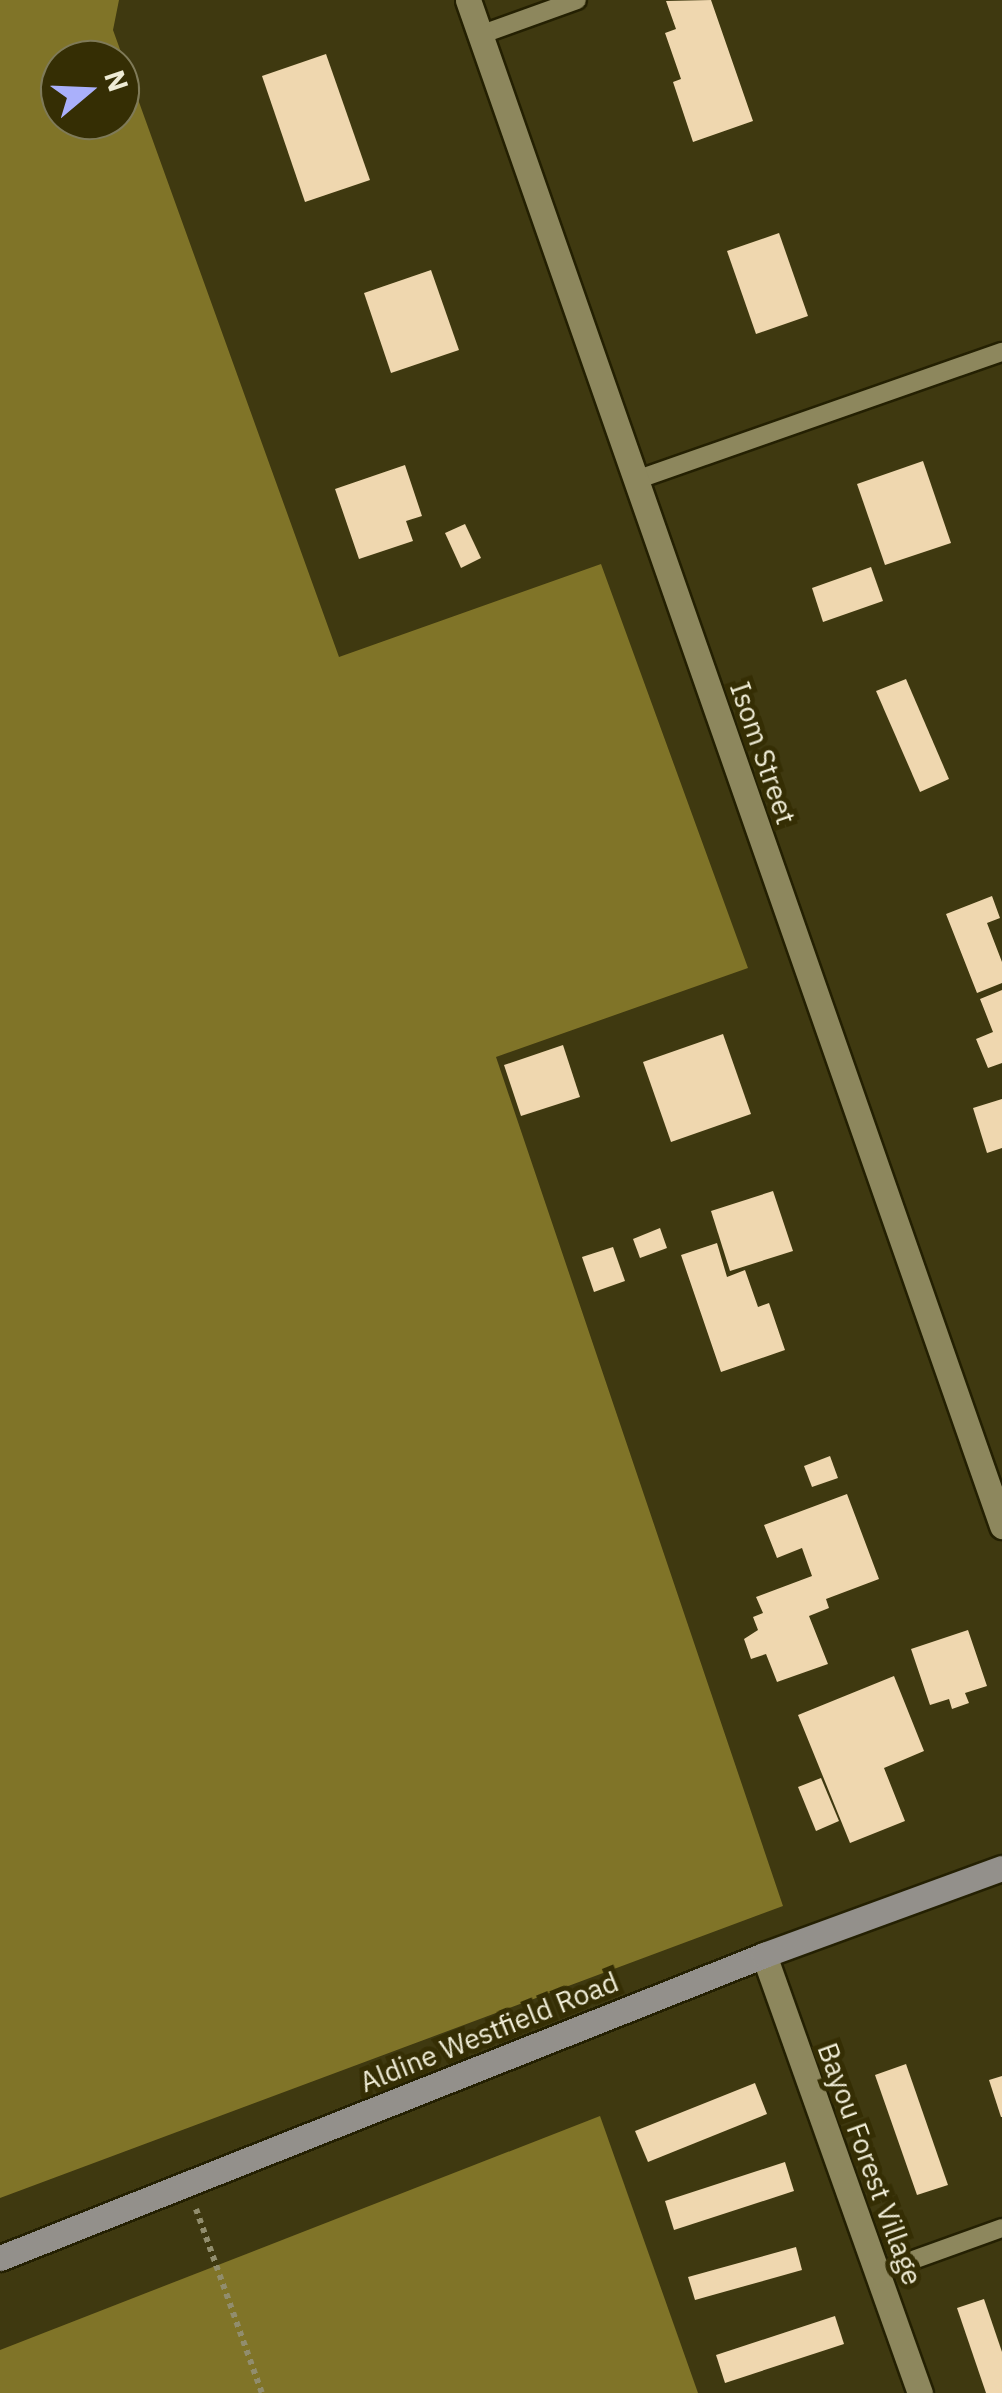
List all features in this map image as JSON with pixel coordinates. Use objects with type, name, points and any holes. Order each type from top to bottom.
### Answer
[{"type":"main road","name":"Aldine Westfield Road","points":[[0,2258],[764,1955],[1002,1868]]},
{"type":"street","name":"Isom Street","points":[[468,0],[1002,1526]]},
{"type":"street","name":"Bayou Forest Village","points":[[764,1955],[920,2393]]},
{"type":"lane","points":[[480,35],[576,0]]},
{"type":"lane","points":[[636,480],[1002,352]]},
{"type":"lane","points":[[877,2273],[1002,2228]]},
{"type":"path","points":[[189,2184],[238,2334],[262,2393]]},
{"type":"shaded area","points":[[0,0],[119,0],[113,30],[117,40],[40,40],[40,140],[140,140],[140,105],[339,657],[601,564],[748,968],[496,1057],[783,1906],[0,2198]]},
{"type":"shaded area","points":[[600,2116],[698,2393],[0,2393],[0,2350]]},
{"type":"building","points":[[711,0],[753,121],[693,142],[673,82],[681,79],[665,33],[676,29],[666,1]]},
{"type":"building","points":[[326,54],[370,180],[305,202],[262,76]]},
{"type":"building","points":[[779,233],[808,316],[756,334],[727,251]]},
{"type":"building","points":[[431,270],[459,350],[391,373],[364,293]]},
{"type":"building","points":[[923,461],[951,543],[885,565],[857,484]]},
{"type":"building","points":[[405,465],[422,516],[406,521],[413,541],[359,559],[335,489]]},
{"type":"building","points":[[465,524],[481,558],[461,568],[445,533]]},
{"type":"building","points":[[871,567],[883,601],[823,622],[812,588]]},
{"type":"building","points":[[906,679],[949,779],[920,792],[876,691]]},
{"type":"building","points":[[992,896],[1000,918],[987,923],[1002,962],[1002,983],[977,993],[946,914]]},
{"type":"building","points":[[1002,990],[1002,1063],[988,1068],[976,1039],[993,1032],[980,999]]},
{"type":"building","points":[[723,1034],[751,1114],[671,1142],[643,1062]]},
{"type":"building","points":[[563,1045],[580,1097],[521,1116],[504,1065]]},
{"type":"building","points":[[1002,1099],[1002,1148],[987,1153],[973,1108]]},
{"type":"building","points":[[773,1191],[793,1251],[730,1271],[711,1211]]},
{"type":"building","points":[[660,1228],[667,1248],[640,1258],[633,1239]]},
{"type":"building","points":[[717,1243],[727,1277],[745,1270],[758,1307],[769,1303],[785,1350],[721,1372],[681,1255]]},
{"type":"building","points":[[613,1247],[625,1281],[594,1292],[582,1257]]},
{"type":"building","points":[[830,1456],[838,1478],[812,1487],[804,1466]]},
{"type":"building","points":[[847,1494],[879,1579],[826,1599],[829,1608],[809,1616],[828,1664],[777,1682],[766,1654],[751,1659],[744,1639],[758,1630],[753,1617],[763,1613],[756,1597],[812,1576],[802,1548],[777,1558],[764,1525]]},
{"type":"building","points":[[968,1630],[987,1686],[965,1693],[969,1703],[952,1709],[949,1699],[930,1705],[911,1649]]},
{"type":"building","points":[[894,1676],[924,1751],[884,1768],[905,1821],[850,1843],[798,1715]]},
{"type":"building","points":[[821,1778],[839,1821],[816,1831],[798,1787]]},
{"type":"building","points":[[906,2064],[948,2185],[917,2195],[875,2075]]},
{"type":"building","points":[[1002,2076],[1002,2117],[1001,2117],[989,2080]]},
{"type":"building","points":[[755,2083],[767,2114],[648,2162],[635,2131]]},
{"type":"building","points":[[785,2162],[794,2191],[674,2230],[665,2201]]},
{"type":"building","points":[[796,2247],[802,2270],[695,2300],[688,2277]]},
{"type":"building","points":[[984,2299],[1002,2352],[1002,2393],[986,2393],[957,2308]]},
{"type":"building","points":[[835,2316],[844,2344],[725,2383],[716,2355]]}]
